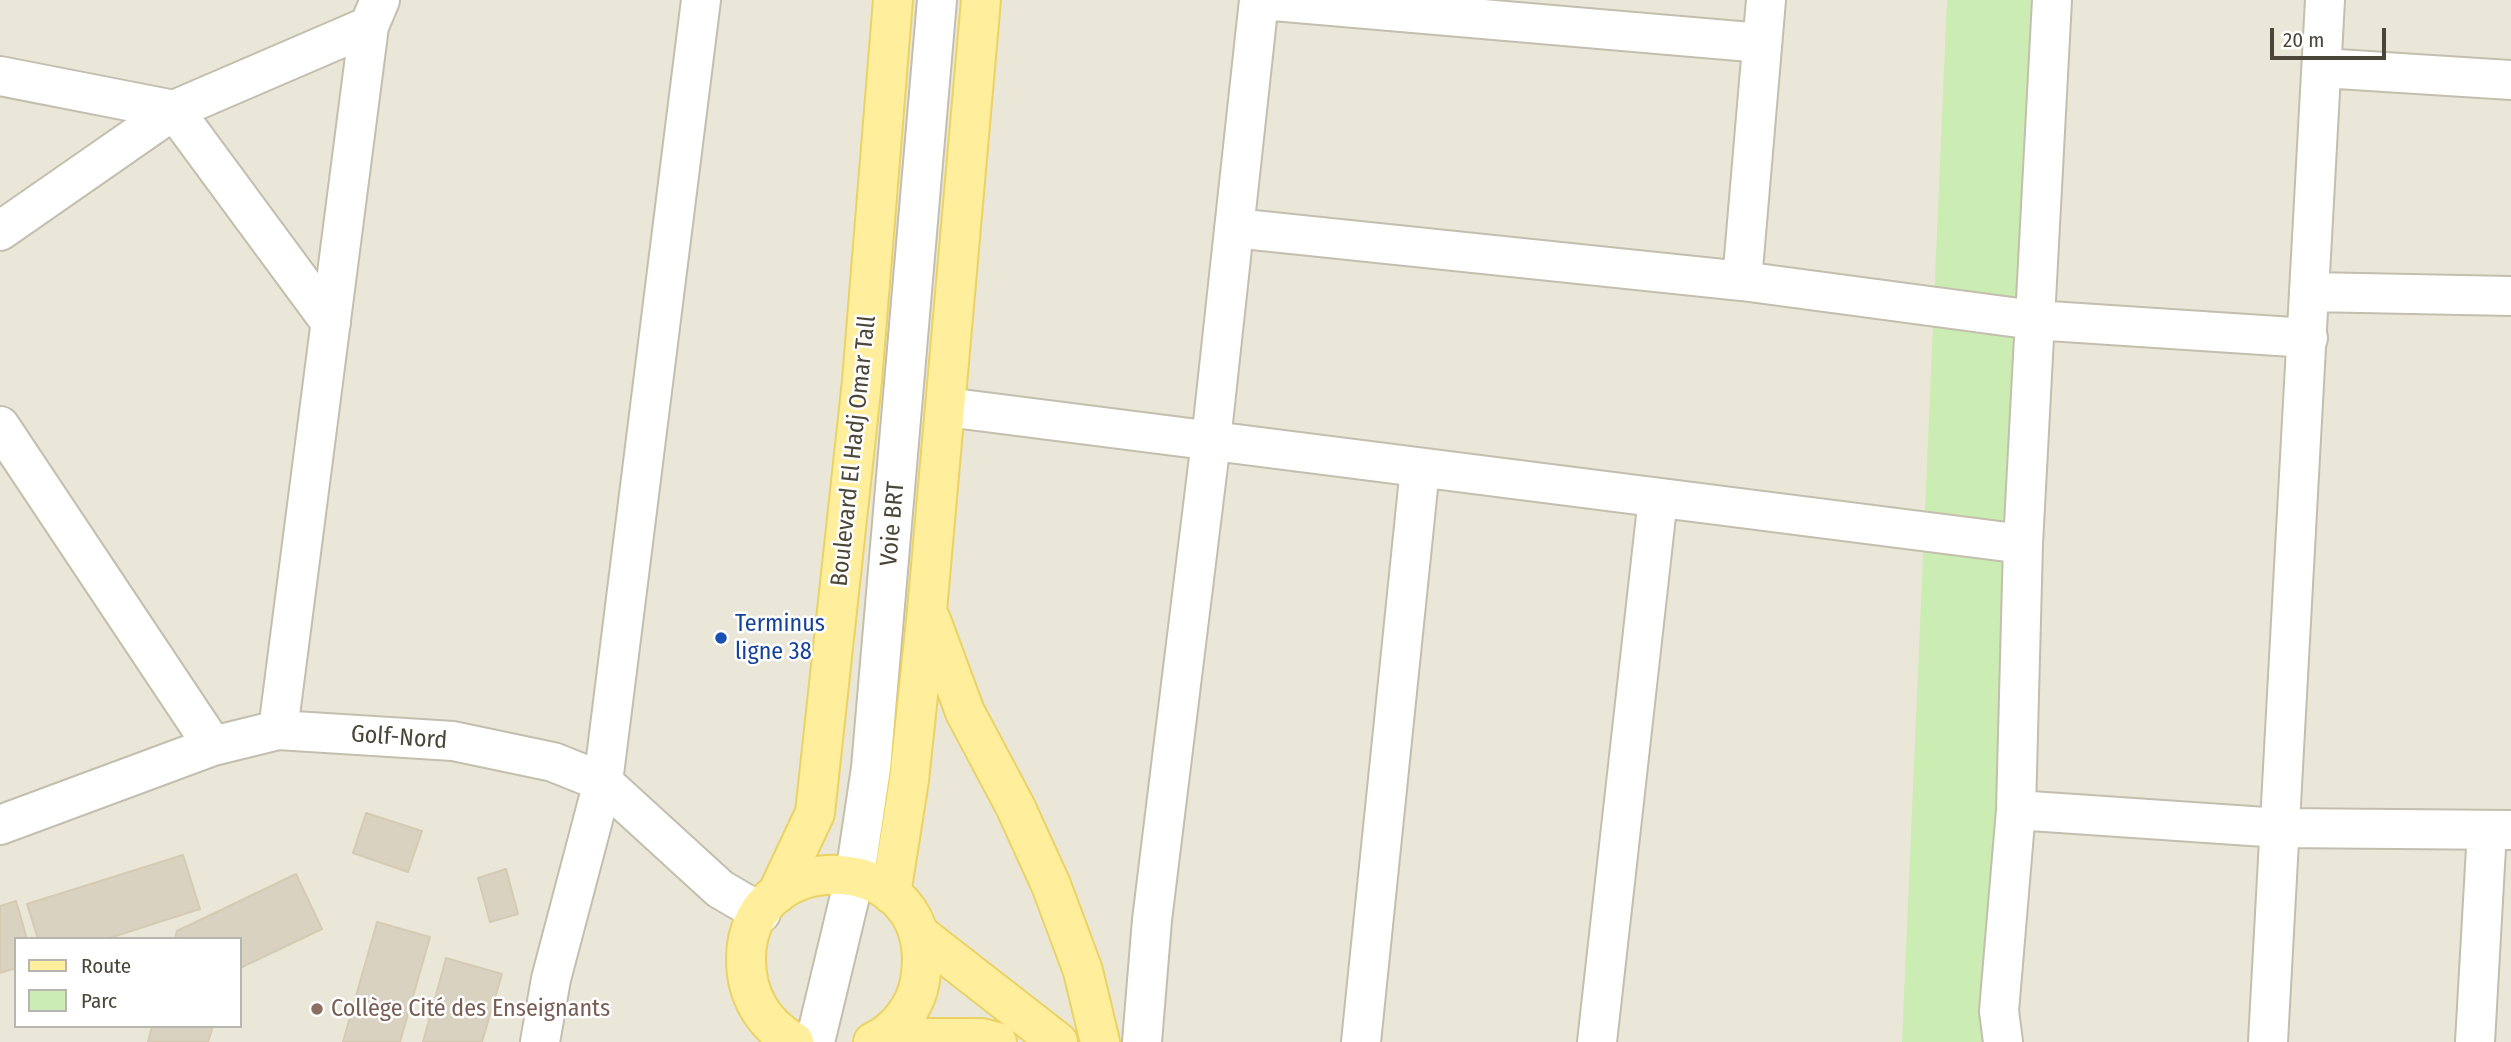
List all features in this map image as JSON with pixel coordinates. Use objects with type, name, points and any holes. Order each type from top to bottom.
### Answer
[{"type":"main road","name":"Boulevard El Hadj Omar Tall","points":[[794,1042],[772,1027],[754,1001],[747,979],[746,956],[750,933],[769,903],[815,813],[817,802],[862,381],[893,0]]},
{"type":"main road","points":[[891,894],[909,780],[927,611],[981,0]]},
{"type":"main road","points":[[927,611],[965,712],[1015,806],[1051,885],[1083,971],[1100,1042]]},
{"type":"main road","points":[[769,903],[795,882],[834,873],[855,875],[874,882],[891,894],[912,918],[918,933],[923,962],[918,991],[904,1018],[878,1040]]},
{"type":"main road","points":[[918,933],[1058,1042]]},
{"type":"main road","name":"Boulevard El Hadj Omar Tall","points":[[753,1042],[754,1001]]},
{"type":"main road","points":[[878,1040],[982,1038],[997,1042]]},
{"type":"street","points":[[540,1042],[551,979],[603,782],[701,0]]},
{"type":"street","name":"Voie BRT","points":[[815,1042],[855,875],[871,768],[937,0]]},
{"type":"street","points":[[1142,1042],[1154,906],[1261,0],[1496,11],[1762,43]]},
{"type":"street","points":[[1742,281],[1766,0]]},
{"type":"street","points":[[1995,1032],[2016,810],[2023,544],[2052,0]]},
{"type":"street","points":[[2268,1042],[2325,0]]},
{"type":"street","points":[[0,231],[174,110],[374,13]]},
{"type":"street","points":[[278,730],[374,13]]},
{"type":"street","points":[[2322,68],[2511,80]]},
{"type":"street","points":[[0,76],[174,110],[331,323]]},
{"type":"street","points":[[1234,228],[1742,281],[2034,320],[2308,338]]},
{"type":"street","points":[[2311,292],[2511,296]]},
{"type":"street","points":[[946,407],[2023,544]]},
{"type":"street","points":[[0,426],[213,746]]},
{"type":"street","points":[[1361,1042],[1420,468]]},
{"type":"street","points":[[1597,1042],[1658,498]]},
{"type":"street","name":"Golf-Nord","points":[[0,825],[213,746],[278,730],[453,741],[552,762],[603,782],[720,888],[769,903]]},
{"type":"street","points":[[2016,810],[2280,828],[2499,830],[2475,1042]]},
{"type":"shaded area","points":[[0,0],[2511,0],[2511,1042],[0,1042]]},
{"type":"green space","points":[[1947,0],[2064,0],[2011,1042],[1902,1042]]},
{"type":"building","points":[[366,813],[422,831],[408,872],[353,853]]},
{"type":"building","points":[[183,855],[200,909],[112,937],[37,937],[27,904]]},
{"type":"building","points":[[506,869],[518,914],[490,922],[478,878]]},
{"type":"building","points":[[296,874],[322,929],[242,967],[242,937],[176,937],[177,931]]},
{"type":"building","points":[[16,901],[26,937],[14,937],[14,969],[0,973],[0,906]]},
{"type":"building","points":[[377,922],[430,937],[400,1042],[343,1042]]},
{"type":"building","points":[[446,958],[502,974],[482,1042],[423,1042]]},
{"type":"building","points":[[152,1028],[212,1028],[208,1042],[148,1042]]},
{"type":"place","name":"Terminus ligne 38","points":[[721,638]]},
{"type":"place","name":"Collège Cité des Enseignants","points":[[317,1009]]}]
